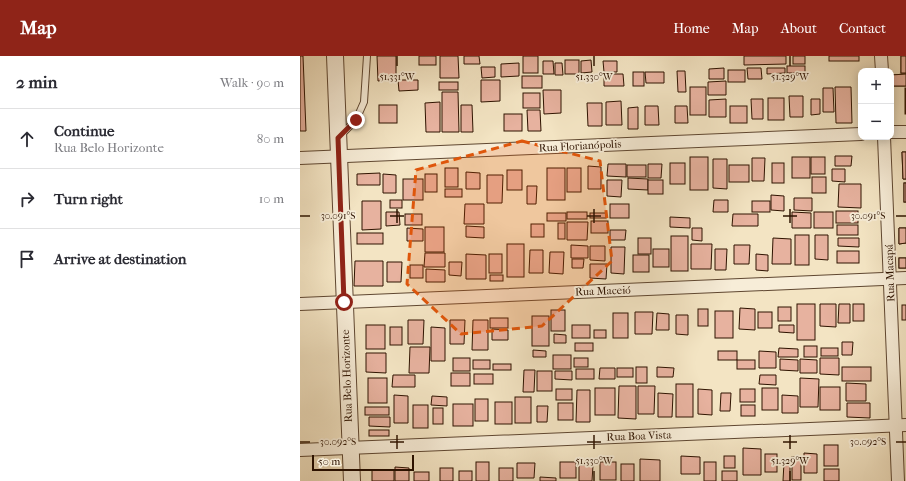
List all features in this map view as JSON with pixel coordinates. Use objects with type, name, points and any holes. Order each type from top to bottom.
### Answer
[{"type":"street","name":"Rua Belo Horizonte","points":[[335,56],[352,481]]},
{"type":"street","points":[[881,56],[882,68]]},
{"type":"street","points":[[894,132],[906,132]]},
{"type":"street","name":"Rua Florianópolis","points":[[300,158],[858,134]]},
{"type":"street","name":"Rua Macapá","points":[[884,140],[890,279],[901,426],[898,481]]},
{"type":"street","name":"Rua Maceió","points":[[300,304],[906,278]]},
{"type":"street","name":"Rua Boa Vista","points":[[300,450],[901,426]]},
{"type":"lane","points":[[338,138],[356,120],[364,102],[367,56]]},
{"type":"highlighted area","points":[[522,141],[600,161],[612,261],[542,326],[461,334],[407,284],[416,170]]},
{"type":"building","points":[[300,56],[303,56],[306,131],[300,131]]},
{"type":"building","points":[[377,56],[396,56],[396,80],[378,81]]},
{"type":"building","points":[[419,56],[436,56],[436,65],[419,65]]},
{"type":"building","points":[[440,56],[458,56],[459,78],[440,78]]},
{"type":"building","points":[[464,56],[479,56],[480,64],[464,64]]},
{"type":"building","points":[[523,56],[538,56],[538,73],[523,73]]},
{"type":"building","points":[[744,56],[786,56],[786,64],[744,65]]},
{"type":"building","points":[[793,56],[805,56],[805,64],[793,64]]},
{"type":"building","points":[[829,56],[859,56],[859,61],[829,61]]},
{"type":"building","points":[[901,56],[906,56],[906,73],[901,73]]},
{"type":"building","points":[[901,56],[906,56],[906,73],[901,73]]},
{"type":"building","points":[[565,60],[579,60],[579,74],[565,74]]},
{"type":"building","points":[[591,60],[592,72],[581,73],[581,61]]},
{"type":"building","points":[[543,61],[553,61],[554,74],[543,74]]},
{"type":"building","points":[[603,61],[617,61],[617,72],[604,72]]},
{"type":"building","points":[[519,63],[519,76],[501,77],[501,64]]},
{"type":"building","points":[[555,63],[562,63],[563,75],[555,75]]},
{"type":"building","points":[[787,66],[805,66],[805,73],[787,73]]},
{"type":"building","points":[[481,67],[495,67],[495,77],[482,78]]},
{"type":"building","points":[[724,68],[724,79],[709,79],[709,69]]},
{"type":"building","points":[[747,68],[761,68],[762,79],[748,79]]},
{"type":"building","points":[[767,68],[785,68],[785,73],[767,74]]},
{"type":"building","points":[[728,70],[745,70],[745,82],[728,82]]},
{"type":"building","points":[[677,71],[685,71],[686,92],[678,92]]},
{"type":"building","points":[[633,72],[644,72],[644,86],[633,86]]},
{"type":"building","points":[[645,72],[664,72],[664,83],[646,83]]},
{"type":"building","points":[[604,74],[623,74],[624,86],[604,86]]},
{"type":"building","points":[[906,74],[906,86],[894,86],[894,75]]},
{"type":"building","points":[[906,74],[906,86],[894,86],[894,75]]},
{"type":"building","points":[[522,76],[542,76],[542,88],[522,88]]},
{"type":"building","points":[[398,80],[418,80],[418,90],[399,91]]},
{"type":"building","points":[[481,80],[500,80],[500,101],[481,102]]},
{"type":"building","points":[[726,81],[726,95],[708,95],[708,82]]},
{"type":"building","points":[[439,82],[458,82],[458,90],[439,90]]},
{"type":"building","points":[[690,87],[706,87],[706,115],[690,115]]},
{"type":"building","points":[[835,87],[851,87],[852,123],[836,123]]},
{"type":"building","points":[[823,88],[833,88],[834,112],[823,112]]},
{"type":"building","points":[[906,88],[906,114],[905,114]]},
{"type":"building","points":[[543,90],[561,90],[561,113],[544,114]]},
{"type":"building","points":[[442,92],[458,92],[459,132],[442,132]]},
{"type":"building","points":[[523,93],[540,93],[540,108],[523,108]]},
{"type":"building","points":[[789,96],[803,96],[803,117],[790,117]]},
{"type":"building","points":[[768,98],[784,98],[784,120],[768,120]]},
{"type":"building","points":[[726,99],[726,117],[709,117],[709,100]]},
{"type":"building","points":[[751,99],[763,99],[763,119],[752,119]]},
{"type":"building","points":[[811,99],[820,99],[820,114],[811,115]]},
{"type":"building","points":[[621,101],[622,125],[606,125],[606,102]]},
{"type":"building","points":[[440,102],[440,132],[426,132],[425,103]]},
{"type":"building","points":[[587,103],[602,103],[602,126],[588,126]]},
{"type":"building","points":[[379,105],[397,105],[397,123],[379,123]]},
{"type":"building","points":[[461,105],[472,105],[473,132],[461,132]]},
{"type":"building","points":[[645,106],[658,106],[659,125],[645,125]]},
{"type":"building","points":[[675,106],[687,106],[688,123],[675,123]]},
{"type":"building","points":[[730,106],[747,106],[747,123],[730,123]]},
{"type":"building","points":[[638,107],[638,129],[628,129],[628,108]]},
{"type":"building","points":[[527,110],[540,110],[541,131],[528,131]]},
{"type":"building","points":[[504,114],[522,114],[522,131],[504,131]]},
{"type":"building","points":[[902,152],[906,152],[906,179],[903,179]]},
{"type":"building","points":[[902,152],[906,152],[906,179],[903,179]]},
{"type":"building","points":[[835,156],[852,156],[851,166],[835,166]]},
{"type":"building","points":[[690,157],[708,157],[708,190],[690,190]]},
{"type":"building","points":[[792,157],[810,157],[810,178],[792,178]]},
{"type":"building","points":[[811,157],[825,157],[825,174],[811,174]]},
{"type":"building","points":[[752,158],[765,158],[764,181],[752,181]]},
{"type":"building","points":[[713,159],[727,159],[727,189],[713,188]]},
{"type":"building","points":[[670,163],[685,163],[685,184],[670,184]]},
{"type":"building","points":[[772,163],[784,163],[784,183],[772,183]]},
{"type":"building","points":[[608,164],[626,164],[626,177],[607,176]]},
{"type":"building","points":[[648,164],[662,164],[661,178],[648,178]]},
{"type":"building","points":[[627,165],[646,165],[646,177],[627,177]]},
{"type":"building","points":[[729,165],[749,165],[749,182],[729,182]]},
{"type":"building","points":[[588,166],[601,167],[601,189],[588,189]]},
{"type":"building","points":[[445,168],[458,168],[458,187],[445,187]]},
{"type":"building","points":[[547,168],[565,168],[565,200],[547,200]]},
{"type":"building","points":[[567,168],[581,168],[581,192],[567,192]]},
{"type":"building","points":[[832,169],[845,169],[845,182],[832,181]]},
{"type":"building","points":[[507,170],[522,170],[522,190],[507,190]]},
{"type":"building","points":[[466,172],[480,173],[480,189],[466,189]]},
{"type":"building","points":[[380,173],[380,185],[357,185],[357,174]]},
{"type":"building","points":[[383,174],[396,175],[396,193],[383,193]]},
{"type":"building","points":[[425,174],[437,174],[437,192],[425,192]]},
{"type":"building","points":[[487,175],[503,175],[502,203],[487,203]]},
{"type":"building","points":[[812,177],[826,177],[826,193],[812,193]]},
{"type":"building","points":[[628,178],[648,179],[648,190],[628,189]]},
{"type":"building","points":[[403,179],[423,179],[423,200],[403,200]]},
{"type":"building","points":[[607,180],[622,180],[621,197],[607,196]]},
{"type":"building","points":[[648,180],[663,180],[663,194],[648,194]]},
{"type":"building","points":[[904,183],[906,183],[906,202],[904,202]]},
{"type":"building","points":[[904,183],[906,183],[906,202],[904,202]]},
{"type":"building","points":[[839,184],[861,184],[861,208],[838,207]]},
{"type":"building","points":[[527,186],[537,186],[536,204],[527,204]]},
{"type":"building","points":[[445,189],[462,189],[462,197],[445,197]]},
{"type":"building","points":[[771,195],[784,196],[784,211],[771,210]]},
{"type":"building","points":[[794,198],[812,198],[812,211],[794,210]]},
{"type":"building","points":[[390,200],[402,200],[402,208],[390,208]]},
{"type":"building","points":[[714,200],[728,200],[728,212],[713,212]]},
{"type":"building","points":[[362,201],[381,201],[381,229],[362,230]]},
{"type":"building","points":[[752,201],[770,201],[770,212],[752,212]]},
{"type":"building","points":[[465,204],[484,204],[484,224],[464,224]]},
{"type":"building","points":[[610,204],[629,204],[629,218],[610,218]]},
{"type":"building","points":[[836,211],[858,211],[858,223],[836,223]]},
{"type":"building","points":[[386,212],[399,212],[400,225],[386,226]]},
{"type":"building","points":[[567,212],[587,212],[587,219],[567,219]]},
{"type":"building","points":[[792,212],[811,213],[811,228],[792,228]]},
{"type":"building","points":[[814,212],[833,212],[833,228],[814,228]]},
{"type":"building","points":[[547,213],[566,213],[566,221],[547,221]]},
{"type":"building","points":[[590,213],[606,213],[606,218],[590,218]]},
{"type":"building","points":[[405,214],[422,214],[422,225],[405,225]]},
{"type":"building","points":[[733,214],[758,214],[758,226],[732,226]]},
{"type":"building","points":[[670,217],[690,218],[690,228],[670,227]]},
{"type":"building","points":[[591,221],[608,221],[608,233],[591,233]]},
{"type":"building","points":[[567,222],[588,222],[587,240],[567,240]]},
{"type":"building","points":[[558,223],[565,223],[565,239],[558,239]]},
{"type":"building","points":[[531,224],[544,224],[544,237],[531,237]]},
{"type":"building","points":[[837,225],[858,225],[858,235],[837,235]]},
{"type":"building","points":[[466,226],[484,227],[484,238],[466,237]]},
{"type":"building","points":[[425,227],[444,227],[444,252],[425,252]]},
{"type":"building","points":[[407,228],[423,229],[423,241],[407,241]]},
{"type":"building","points":[[692,228],[702,228],[702,241],[692,240]]},
{"type":"building","points":[[899,228],[906,228],[906,243],[899,244]]},
{"type":"building","points":[[899,228],[906,228],[906,243],[899,244]]},
{"type":"building","points":[[610,230],[626,230],[625,240],[610,240]]},
{"type":"building","points":[[357,233],[383,233],[383,244],[357,244]]},
{"type":"building","points":[[795,235],[809,235],[809,265],[795,265]]},
{"type":"building","points":[[815,235],[828,235],[828,260],[815,259]]},
{"type":"building","points":[[671,236],[688,236],[688,271],[671,271]]},
{"type":"building","points":[[638,238],[651,238],[651,254],[638,254]]},
{"type":"building","points":[[773,238],[791,239],[791,264],[772,264]]},
{"type":"building","points":[[838,238],[859,238],[859,247],[838,246]]},
{"type":"building","points":[[507,244],[524,244],[524,277],[507,277]]},
{"type":"building","points":[[691,244],[712,244],[711,269],[691,269]]},
{"type":"building","points":[[571,245],[588,246],[588,258],[571,258]]},
{"type":"building","points":[[734,245],[750,245],[749,264],[734,264]]},
{"type":"building","points":[[590,246],[605,246],[605,261],[590,260]]},
{"type":"building","points":[[611,247],[625,247],[624,274],[611,273]]},
{"type":"building","points":[[653,249],[669,249],[669,267],[653,267]]},
{"type":"building","points":[[715,249],[727,249],[726,270],[715,270]]},
{"type":"building","points":[[530,250],[543,250],[543,273],[529,273]]},
{"type":"building","points":[[837,251],[859,251],[859,263],[837,263]]},
{"type":"building","points":[[550,252],[564,252],[563,274],[549,273]]},
{"type":"building","points":[[425,253],[445,253],[445,267],[424,267]]},
{"type":"building","points":[[466,254],[486,255],[486,279],[466,279]]},
{"type":"building","points":[[489,254],[502,254],[502,273],[489,273]]},
{"type":"building","points":[[756,254],[768,255],[768,271],[756,270]]},
{"type":"building","points":[[633,255],[649,255],[649,272],[633,272]]},
{"type":"building","points":[[899,258],[906,258],[906,268],[899,268]]},
{"type":"building","points":[[899,258],[906,258],[906,268],[899,268]]},
{"type":"building","points":[[572,259],[584,259],[583,268],[572,268]]},
{"type":"building","points":[[355,261],[383,261],[383,286],[354,286]]},
{"type":"building","points":[[387,262],[402,262],[401,282],[387,282]]},
{"type":"building","points":[[449,262],[462,262],[461,276],[449,275]]},
{"type":"building","points":[[590,264],[607,264],[606,279],[590,278]]},
{"type":"building","points":[[410,265],[423,265],[423,278],[410,278]]},
{"type":"building","points":[[426,269],[445,270],[445,282],[426,282]]},
{"type":"building","points":[[490,275],[503,275],[503,281],[490,281]]},
{"type":"building","points":[[797,304],[815,304],[815,340],[797,340]]},
{"type":"building","points":[[820,304],[836,304],[836,327],[820,326]]},
{"type":"building","points":[[839,304],[850,304],[850,323],[838,323]]},
{"type":"building","points":[[853,304],[864,304],[864,321],[853,321]]},
{"type":"building","points":[[902,305],[906,305],[906,320],[902,320]]},
{"type":"building","points":[[778,307],[791,307],[791,321],[778,321]]},
{"type":"building","points":[[740,308],[755,309],[755,330],[739,329]]},
{"type":"building","points":[[698,309],[708,309],[708,326],[698,326]]},
{"type":"building","points":[[551,310],[565,310],[565,331],[551,331]]},
{"type":"building","points":[[715,311],[733,311],[733,338],[715,338]]},
{"type":"building","points":[[635,312],[653,312],[652,334],[635,334]]},
{"type":"building","points":[[758,312],[772,312],[772,328],[758,328]]},
{"type":"building","points":[[613,313],[628,313],[628,338],[613,338]]},
{"type":"building","points":[[657,313],[669,314],[669,330],[656,330]]},
{"type":"building","points":[[676,315],[688,315],[688,335],[676,334]]},
{"type":"building","points":[[532,316],[549,316],[549,346],[532,346]]},
{"type":"building","points":[[490,318],[508,318],[508,328],[490,328]]},
{"type":"building","points":[[408,320],[424,320],[423,344],[408,344]]},
{"type":"building","points":[[450,320],[465,320],[464,344],[450,344]]},
{"type":"building","points":[[473,320],[488,320],[488,350],[472,350]]},
{"type":"building","points":[[366,325],[385,325],[385,349],[366,349]]},
{"type":"building","points":[[572,325],[590,325],[590,338],[572,338]]},
{"type":"building","points":[[779,325],[794,325],[794,333],[779,332]]},
{"type":"building","points":[[390,327],[402,327],[402,345],[390,345]]},
{"type":"building","points":[[431,327],[445,328],[445,361],[431,361]]},
{"type":"building","points":[[492,329],[508,330],[508,340],[492,340]]},
{"type":"building","points":[[594,330],[606,330],[606,338],[594,338]]},
{"type":"building","points":[[554,334],[566,335],[566,343],[554,343]]},
{"type":"building","points":[[842,342],[853,342],[852,355],[842,355]]},
{"type":"building","points":[[575,343],[593,343],[593,351],[575,351]]},
{"type":"building","points":[[804,346],[817,346],[817,357],[804,357]]},
{"type":"building","points":[[410,347],[430,347],[429,373],[409,373]]},
{"type":"building","points":[[779,348],[798,349],[798,357],[778,357]]},
{"type":"building","points":[[821,348],[838,348],[838,356],[821,356]]},
{"type":"building","points":[[533,350],[546,351],[546,357],[533,357]]},
{"type":"building","points":[[718,351],[737,351],[737,360],[718,360]]},
{"type":"building","points":[[759,351],[776,352],[776,368],[759,368]]},
{"type":"building","points":[[366,353],[386,353],[386,373],[366,372]]},
{"type":"building","points":[[553,355],[571,355],[571,369],[553,369]]},
{"type":"building","points":[[453,358],[470,358],[470,371],[453,371]]},
{"type":"building","points":[[574,358],[588,358],[588,367],[574,367]]},
{"type":"building","points":[[820,358],[839,358],[839,375],[820,374]]},
{"type":"building","points":[[780,359],[798,360],[798,371],[780,370]]},
{"type":"building","points":[[800,359],[817,360],[817,373],[800,373]]},
{"type":"building","points":[[473,360],[490,360],[490,369],[473,369]]},
{"type":"building","points":[[737,360],[755,360],[755,369],[737,369]]},
{"type":"building","points":[[493,364],[511,364],[511,370],[493,370]]},
{"type":"building","points":[[636,367],[647,367],[647,383],[636,383]]},
{"type":"building","points":[[657,367],[674,368],[673,377],[657,377]]},
{"type":"building","points":[[842,367],[871,367],[871,381],[842,381]]},
{"type":"building","points":[[600,368],[615,368],[615,379],[599,379]]},
{"type":"building","points":[[617,368],[633,368],[633,377],[617,377]]},
{"type":"building","points":[[576,369],[594,369],[594,379],[576,379]]},
{"type":"building","points":[[524,370],[535,370],[534,392],[523,392]]},
{"type":"building","points":[[537,371],[552,371],[552,391],[537,391]]},
{"type":"building","points":[[555,371],[572,371],[572,380],[555,379]]},
{"type":"building","points":[[451,373],[470,373],[470,386],[451,386]]},
{"type":"building","points":[[474,374],[493,374],[493,384],[474,384]]},
{"type":"building","points":[[393,375],[415,375],[415,387],[392,387]]},
{"type":"building","points":[[760,375],[776,375],[776,385],[759,384]]},
{"type":"building","points":[[368,378],[387,378],[387,403],[368,403]]},
{"type":"building","points":[[800,378],[819,379],[818,407],[800,407]]},
{"type":"building","points":[[846,383],[866,384],[866,401],[846,401]]},
{"type":"building","points":[[676,384],[693,384],[693,417],[676,417]]},
{"type":"building","points":[[619,386],[636,386],[636,419],[618,418]]},
{"type":"building","points":[[638,386],[655,386],[654,414],[638,414]]},
{"type":"building","points":[[820,387],[840,387],[840,410],[820,410]]},
{"type":"building","points":[[595,388],[615,388],[615,415],[595,415]]},
{"type":"building","points":[[762,388],[778,388],[778,410],[762,410]]},
{"type":"building","points":[[556,389],[572,389],[572,400],[556,400]]},
{"type":"building","points":[[698,389],[712,390],[712,415],[698,414]]},
{"type":"building","points":[[740,389],[755,389],[755,402],[740,402]]},
{"type":"building","points":[[577,390],[590,390],[590,422],[576,422]]},
{"type":"building","points":[[658,393],[673,394],[672,417],[658,417]]},
{"type":"building","points":[[721,393],[731,393],[730,411],[720,411]]},
{"type":"building","points":[[394,395],[408,396],[408,423],[394,423]]},
{"type":"building","points":[[782,395],[798,396],[798,413],[782,413]]},
{"type":"building","points":[[432,396],[447,397],[447,406],[431,405]]},
{"type":"building","points":[[515,397],[531,397],[531,423],[515,423]]},
{"type":"building","points":[[475,399],[488,399],[488,421],[475,421]]},
{"type":"building","points":[[495,402],[512,402],[512,424],[495,424]]},
{"type":"building","points":[[558,403],[573,403],[573,420],[558,420]]},
{"type":"building","points":[[847,403],[870,403],[870,418],[847,417]]},
{"type":"building","points":[[453,404],[473,404],[473,426],[453,426]]},
{"type":"building","points":[[413,405],[428,405],[428,428],[413,428]]},
{"type":"building","points":[[741,405],[755,405],[755,416],[741,416]]},
{"type":"building","points":[[537,406],[548,406],[547,422],[537,422]]},
{"type":"building","points":[[365,407],[389,407],[389,415],[365,415]]},
{"type":"building","points":[[433,408],[443,408],[443,424],[433,424]]},
{"type":"building","points":[[369,417],[390,417],[390,427],[369,426]]},
{"type":"building","points":[[369,430],[389,430],[389,436],[369,436]]},
{"type":"building","points":[[824,445],[838,445],[838,466],[824,466]]},
{"type":"building","points":[[743,448],[761,449],[761,475],[743,475]]},
{"type":"building","points":[[804,453],[817,454],[817,473],[804,473]]},
{"type":"building","points":[[765,454],[777,454],[777,472],[765,472]]},
{"type":"building","points":[[681,456],[700,457],[700,474],[681,474]]},
{"type":"building","points":[[724,456],[735,456],[735,468],[724,468]]},
{"type":"building","points":[[792,457],[801,457],[801,480],[792,480]]},
{"type":"building","points":[[640,459],[660,460],[660,481],[640,481]]},
{"type":"building","points":[[476,462],[489,462],[489,481],[476,481]]},
{"type":"building","points":[[560,462],[576,462],[576,478],[560,478]]},
{"type":"building","points":[[600,462],[616,462],[616,480],[600,480]]},
{"type":"building","points":[[704,462],[716,462],[716,481],[704,481]]},
{"type":"building","points":[[784,462],[790,462],[790,481],[783,481]]},
{"type":"building","points":[[517,463],[535,463],[534,478],[517,478]]},
{"type":"building","points":[[621,464],[634,464],[634,481],[621,481]]},
{"type":"building","points":[[579,465],[593,465],[592,481],[579,481]]},
{"type":"building","points":[[395,467],[409,468],[409,481],[395,481]]},
{"type":"building","points":[[440,468],[453,468],[453,481],[440,481]]},
{"type":"building","points":[[499,468],[513,468],[513,481],[499,481]]},
{"type":"building","points":[[824,469],[839,469],[839,481],[824,481]]},
{"type":"building","points":[[372,470],[394,470],[394,481],[372,481]]},
{"type":"building","points":[[459,471],[472,471],[472,481],[459,481]]},
{"type":"building","points":[[722,471],[737,471],[737,481],[722,481]]},
{"type":"building","points":[[414,472],[429,472],[429,481],[414,481]]},
{"type":"building","points":[[540,477],[556,478],[556,481],[540,481]]},
{"type":"route","points":[[344,302],[338,138],[356,120]]}]
